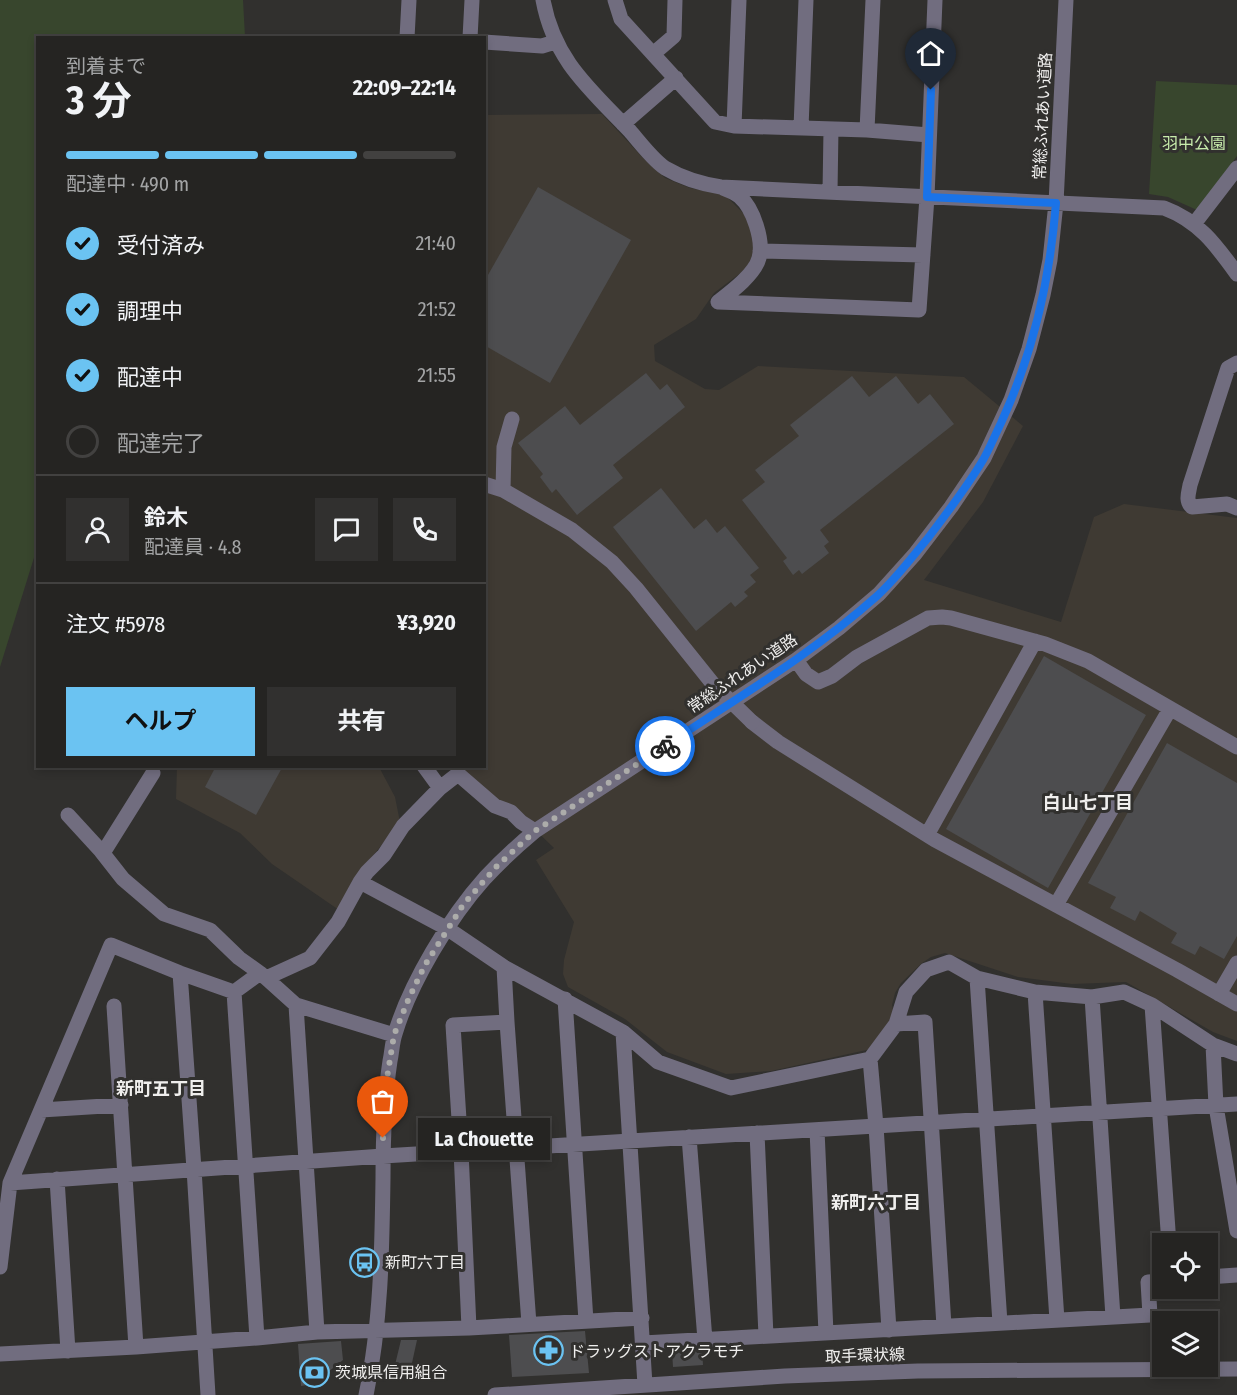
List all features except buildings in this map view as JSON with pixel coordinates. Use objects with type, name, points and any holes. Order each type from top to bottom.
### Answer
[{"type":"street","points":[[407,36],[409,0]]},
{"type":"street","points":[[470,36],[472,0]]},
{"type":"street","points":[[543,0],[555,42],[568,64],[663,167],[682,177],[721,187],[1164,208],[1179,214],[1209,237],[1237,274]]},
{"type":"street","points":[[615,0],[621,19],[716,122],[734,126],[867,130],[929,135]]},
{"type":"street","points":[[653,54],[674,36],[675,0]]},
{"type":"street","points":[[734,126],[739,0]]},
{"type":"street","points":[[801,128],[806,0]]},
{"type":"street","points":[[867,130],[873,0]]},
{"type":"street","points":[[721,187],[740,196],[756,223],[760,251],[759,259],[749,274],[718,302],[919,310],[927,197],[935,0]]},
{"type":"street","name":"常総ふれあい道路","points":[[366,1395],[376,1330],[382,1250],[384,1110],[387,1078],[394,1035],[425,965],[463,905],[508,854],[535,831],[796,660],[840,628],[879,594],[915,554],[951,507],[984,458],[1011,400],[1029,349],[1050,260],[1056,203],[1066,0]]},
{"type":"street","points":[[486,42],[542,46],[555,42]]},
{"type":"street","points":[[623,124],[676,78]]},
{"type":"street","points":[[830,192],[831,129]]},
{"type":"street","points":[[1194,224],[1236,172]]},
{"type":"street","points":[[760,251],[923,255]]},
{"type":"street","points":[[1237,363],[1228,368],[1190,484],[1188,500],[1188,504],[1192,507],[1227,504],[1237,508]]},
{"type":"street","points":[[503,490],[504,447],[512,419]]},
{"type":"street","points":[[486,485],[503,490],[572,530],[612,562],[636,588],[713,684],[752,722],[778,742],[927,835],[1237,1004]]},
{"type":"street","points":[[796,660],[806,674],[818,682],[832,676],[857,657],[928,618],[942,616],[1035,641],[1088,661],[1237,747]]},
{"type":"street","points":[[927,835],[1035,641]]},
{"type":"street","points":[[1056,905],[1170,709]]},
{"type":"street","points":[[425,768],[440,788]]},
{"type":"street","points":[[103,853],[153,773]]},
{"type":"street","points":[[0,1267],[10,1183],[111,945],[234,992],[263,976],[310,958],[338,922],[367,872],[384,855],[403,826],[440,788],[458,774],[495,806],[511,812],[535,831]]},
{"type":"street","points":[[68,815],[123,879],[164,914],[210,930],[239,958],[296,1005],[394,1035]]},
{"type":"street","points":[[360,882],[448,929],[504,967],[623,1032],[658,1062],[731,1088],[870,1059],[897,1024],[906,992],[926,970],[948,962],[977,978],[1035,992],[1092,997],[1124,992],[1152,1005],[1213,1045],[1237,1054]]},
{"type":"street","points":[[1219,994],[1237,963]]},
{"type":"street","points":[[504,967],[529,1324]]},
{"type":"street","points":[[180,973],[208,1395]]},
{"type":"street","points":[[977,978],[1000,1323]]},
{"type":"street","points":[[234,992],[257,1338]]},
{"type":"street","points":[[1035,992],[1057,1320]]},
{"type":"street","points":[[1092,997],[1113,1317]]},
{"type":"street","points":[[565,999],[586,1321]]},
{"type":"street","points":[[296,1005],[317,1332]]},
{"type":"street","points":[[1152,1005],[1167,1233]]},
{"type":"street","points":[[114,1006],[136,1347]]},
{"type":"street","points":[[469,1328],[453,1025],[507,1022]]},
{"type":"street","points":[[897,1024],[925,1022],[944,1326]]},
{"type":"street","points":[[623,1032],[645,1385]]},
{"type":"street","points":[[1213,1045],[1216,1106],[1237,1231]]},
{"type":"street","points":[[870,1059],[889,1329]]},
{"type":"street","points":[[10,1183],[383,1156],[1237,1104]]},
{"type":"street","points":[[41,1110],[121,1105]]},
{"type":"street","points":[[817,1130],[826,1333]]},
{"type":"street","points":[[757,1133],[766,1336]]},
{"type":"street","points":[[689,1137],[705,1340]]},
{"type":"street","points":[[57,1179],[68,1351]]},
{"type":"street","points":[[1218,1276],[1237,1275]]},
{"type":"street","points":[[643,1343],[1150,1315],[1148,1282],[1152,1282]]},
{"type":"street","points":[[0,1354],[136,1347],[317,1332],[469,1328],[642,1318]]},
{"type":"street","name":"取手環状線","points":[[495,1395],[918,1371],[1237,1370]]},
{"type":"shaded area","points":[[602,114],[665,178],[690,188],[725,195],[744,214],[754,235],[754,251],[747,268],[714,293],[696,319],[654,345],[655,361],[705,389],[719,390],[758,366],[964,377],[1023,426],[983,502],[924,580],[1061,622],[1094,517],[1124,504],[1237,518],[1237,1041],[1213,1032],[1126,982],[1072,984],[1018,977],[945,953],[931,957],[922,963],[901,983],[892,1005],[896,1024],[871,1049],[771,1071],[726,1074],[667,1052],[625,1019],[568,987],[563,974],[564,960],[574,922],[536,860],[554,848],[521,816],[496,801],[460,768],[486,768],[486,115]]},
{"type":"shaded area","points":[[177,768],[380,768],[395,797],[400,822],[363,868],[339,910],[272,864],[240,833],[176,799]]},
{"type":"green space","points":[[0,0],[243,0],[245,36],[36,36],[36,551],[0,667]]},
{"type":"green space","name":"羽中公園","points":[[1156,81],[1237,85],[1237,156],[1197,210],[1168,197],[1149,194]]},
{"type":"way so far","points":[[383,1138],[387,1078],[394,1035],[425,965],[463,905],[508,854],[535,831],[665,746]]},
{"type":"place","name":"La Chouette","points":[[383,1138]]},
{"type":"place","name":"新町六丁目","points":[[364,1262]]},
{"type":"place","name":"ドラッグストアクラモチ","points":[[548,1351]]},
{"type":"place","name":"茨城県信用組合","points":[[314,1372]]},
{"type":"district","name":"白山七丁目","points":[[1088,803]]},
{"type":"district","name":"新町五丁目","points":[[161,1089]]},
{"type":"district","name":"新町六丁目","points":[[876,1203]]},
{"type":"route","points":[[665,746],[796,660],[840,628],[879,594],[915,554],[951,507],[984,458],[1011,400],[1029,349],[1043,295],[1054,233],[1056,203],[927,197],[931,90]]}]
